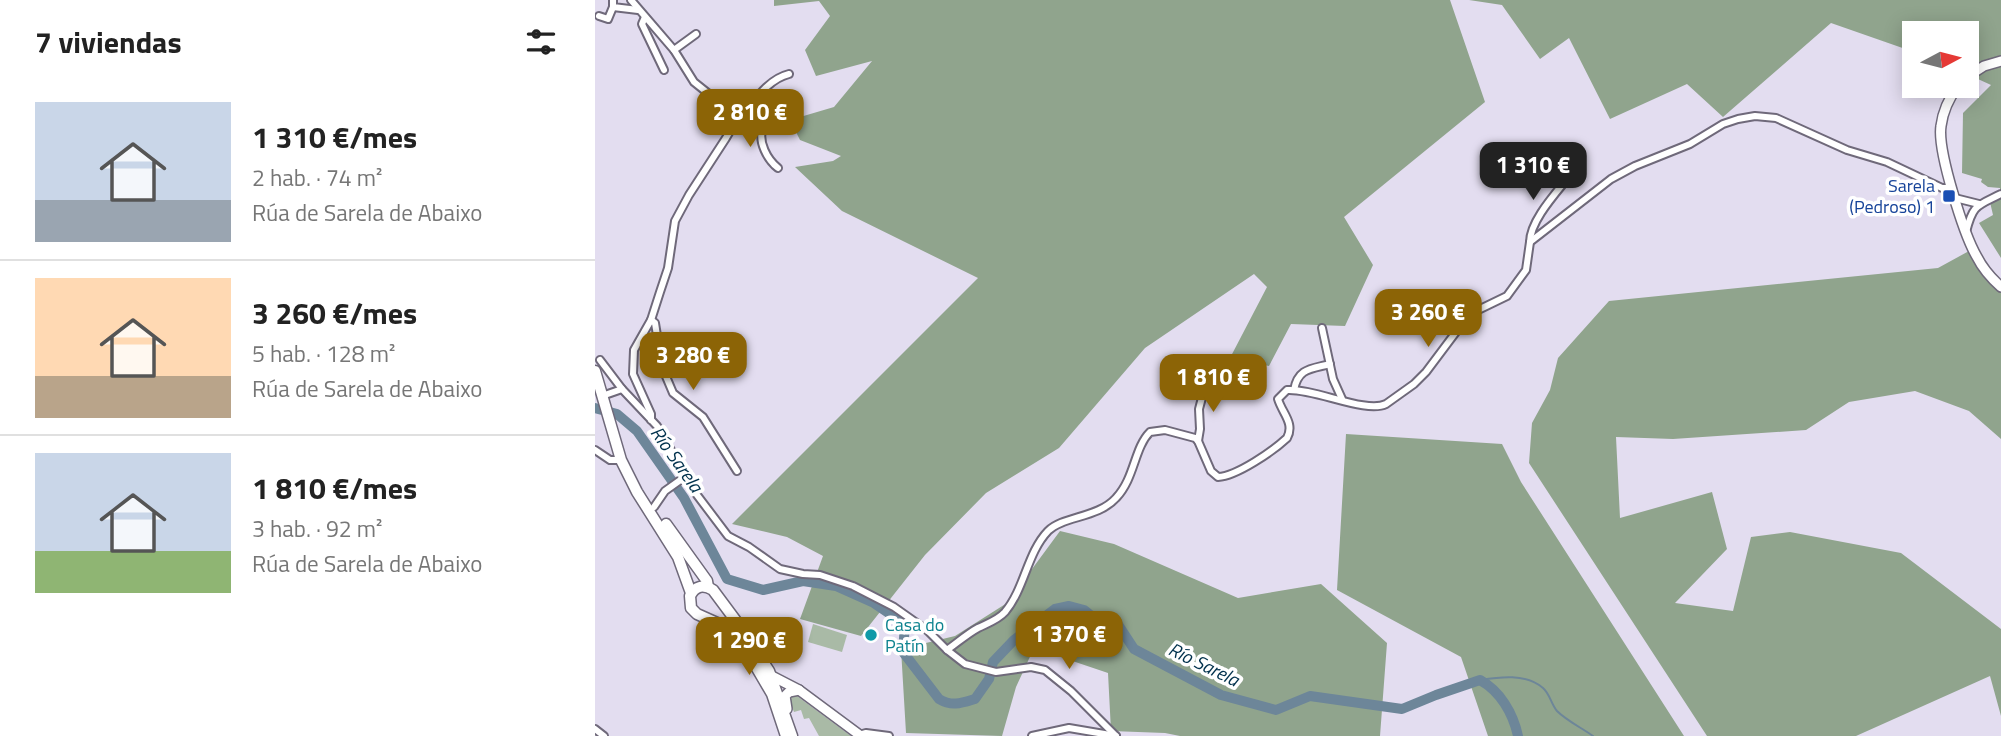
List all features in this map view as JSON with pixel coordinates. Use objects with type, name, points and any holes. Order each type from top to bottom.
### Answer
[{"type":"main road","points":[[595,372],[623,464],[678,556],[691,593],[691,608],[697,614],[726,626],[776,696],[794,736]]},
{"type":"main road","points":[[623,464],[754,648],[770,675],[786,736]]},
{"type":"main road","points":[[691,593],[701,587],[708,587]]},
{"type":"main road","points":[[702,615],[714,611],[717,598]]},
{"type":"street","points":[[631,0],[674,50],[694,82],[737,112]]},
{"type":"street","points":[[599,16],[608,19],[613,3],[638,10]]},
{"type":"street","points":[[645,17],[642,24],[664,70]]},
{"type":"street","points":[[674,50],[696,34]]},
{"type":"street","points":[[1979,69],[2001,61]]},
{"type":"street","points":[[737,112],[749,107],[766,88],[789,74]]},
{"type":"street","points":[[1950,98],[1940,135],[1952,188],[1966,234],[1980,263],[2001,287]]},
{"type":"street","points":[[749,107],[773,114],[762,132],[766,155],[778,168]]},
{"type":"street","points":[[651,420],[651,414],[636,384],[634,350],[651,320],[668,268],[675,221],[736,121],[737,112]]},
{"type":"street","points":[[1530,242],[1623,172],[1690,144],[1723,124],[1755,116],[1776,118],[1847,150],[1887,162],[1942,188],[1952,188]]},
{"type":"street","points":[[947,650],[1006,610],[1034,553],[1050,528],[1096,512],[1116,498],[1125,487],[1143,441],[1150,432],[1165,430],[1191,436],[1198,441],[1214,474],[1218,477],[1229,475],[1287,438],[1290,426],[1278,399],[1287,390],[1342,399],[1367,407],[1381,406],[1414,384],[1435,362],[1465,320],[1476,311],[1507,296],[1526,270],[1532,231],[1538,218],[1571,174]]},
{"type":"street","points":[[1966,234],[1971,214],[1979,204],[2001,194]]},
{"type":"street","points":[[1955,198],[1979,204]]},
{"type":"street","points":[[651,320],[655,323],[663,367],[673,393],[703,417],[737,471]]},
{"type":"street","points":[[1322,328],[1342,399]]},
{"type":"street","points":[[600,360],[668,443],[684,478],[727,536],[781,569],[820,575],[853,586],[894,607],[928,631],[965,664],[992,671],[1031,667],[1045,670],[1071,691],[1116,736]]},
{"type":"street","points":[[1294,390],[1296,380],[1302,372],[1330,364]]},
{"type":"street","points":[[1198,441],[1199,409],[1208,376]]},
{"type":"street","points":[[600,392],[622,389]]},
{"type":"street","points":[[595,450],[610,460],[623,464]]},
{"type":"street","points":[[653,507],[665,491],[684,478]]},
{"type":"street","points":[[726,626],[739,636],[764,671],[799,690]]},
{"type":"street","points":[[754,648],[771,667],[799,690],[860,735],[866,733],[889,736]]},
{"type":"street","points":[[794,736],[784,702],[789,692],[799,690]]},
{"type":"street","points":[[1032,736],[1069,728],[1116,736]]},
{"type":"street","points":[[595,729],[604,736]]},
{"type":"green space","points":[[774,0],[1450,0],[1485,102],[1344,217],[1373,265],[1345,326],[1291,324],[1269,366],[1230,358],[1267,287],[1254,274],[1145,348],[1059,448],[986,493],[925,555],[861,636],[800,619],[823,556],[787,537],[732,524],[978,278],[842,211],[795,167],[833,161],[841,156],[800,140],[790,120],[834,107],[872,61],[816,76],[805,50],[830,16],[819,1],[774,6]]},
{"type":"green space","points":[[1469,0],[2001,0],[2001,258],[1979,223],[1993,215],[1990,202],[2000,197],[2000,188],[1988,187],[1981,182],[1982,179],[1962,173],[1963,113],[1991,85],[1979,80],[1979,21],[1902,21],[1902,48],[1831,23],[1723,117],[1687,84],[1610,119],[1569,38],[1540,59],[1502,5]]},
{"type":"green space","points":[[1969,251],[1982,273],[2001,292],[2001,439],[1969,411],[1915,391],[1849,402],[1806,430],[1673,439],[1616,437],[1620,518],[1712,492],[1727,549],[1675,603],[1733,611],[1751,537],[1790,532],[1901,553],[2001,629],[2001,716],[1990,676],[1856,736],[1707,736],[1529,463],[1532,423],[1550,390],[1558,358],[1609,301],[1938,268]]},
{"type":"green space","points":[[1346,434],[1502,444],[1521,482],[1684,736],[1488,736],[1461,657],[1337,590]]},
{"type":"green space","points":[[1060,531],[1114,544],[1238,598],[1321,584],[1387,643],[1380,736],[1180,736],[1111,731],[1108,673],[1034,648],[1016,687],[1002,736],[906,733],[901,649],[955,636],[1007,603]]},
{"type":"green space","points":[[813,624],[847,635],[842,652],[808,642]]},
{"type":"green space","points":[[792,696],[797,696],[851,736],[819,736],[809,718],[804,719],[801,710],[794,712],[790,702]]},
{"type":"waterway","name":"Río Sarela","points":[[595,408],[617,414],[637,431],[684,498],[727,579],[763,590],[803,581],[836,586],[874,603],[905,624],[903,652],[939,699],[948,703],[957,704],[975,699],[989,679],[993,662],[1014,640],[1055,609],[1069,606],[1084,610],[1100,623],[1110,620],[1117,623],[1134,649],[1221,695],[1276,710],[1310,696],[1402,709],[1480,680],[1494,690],[1505,703],[1518,736]]},
{"type":"waterway","points":[[1480,680],[1512,677],[1536,683],[1545,690],[1557,711],[1593,736]]},
{"type":"place","name":"Sarela (Pedroso) 1","points":[[1949,196]]},
{"type":"place","name":"Casa do Patín","points":[[871,635]]}]
